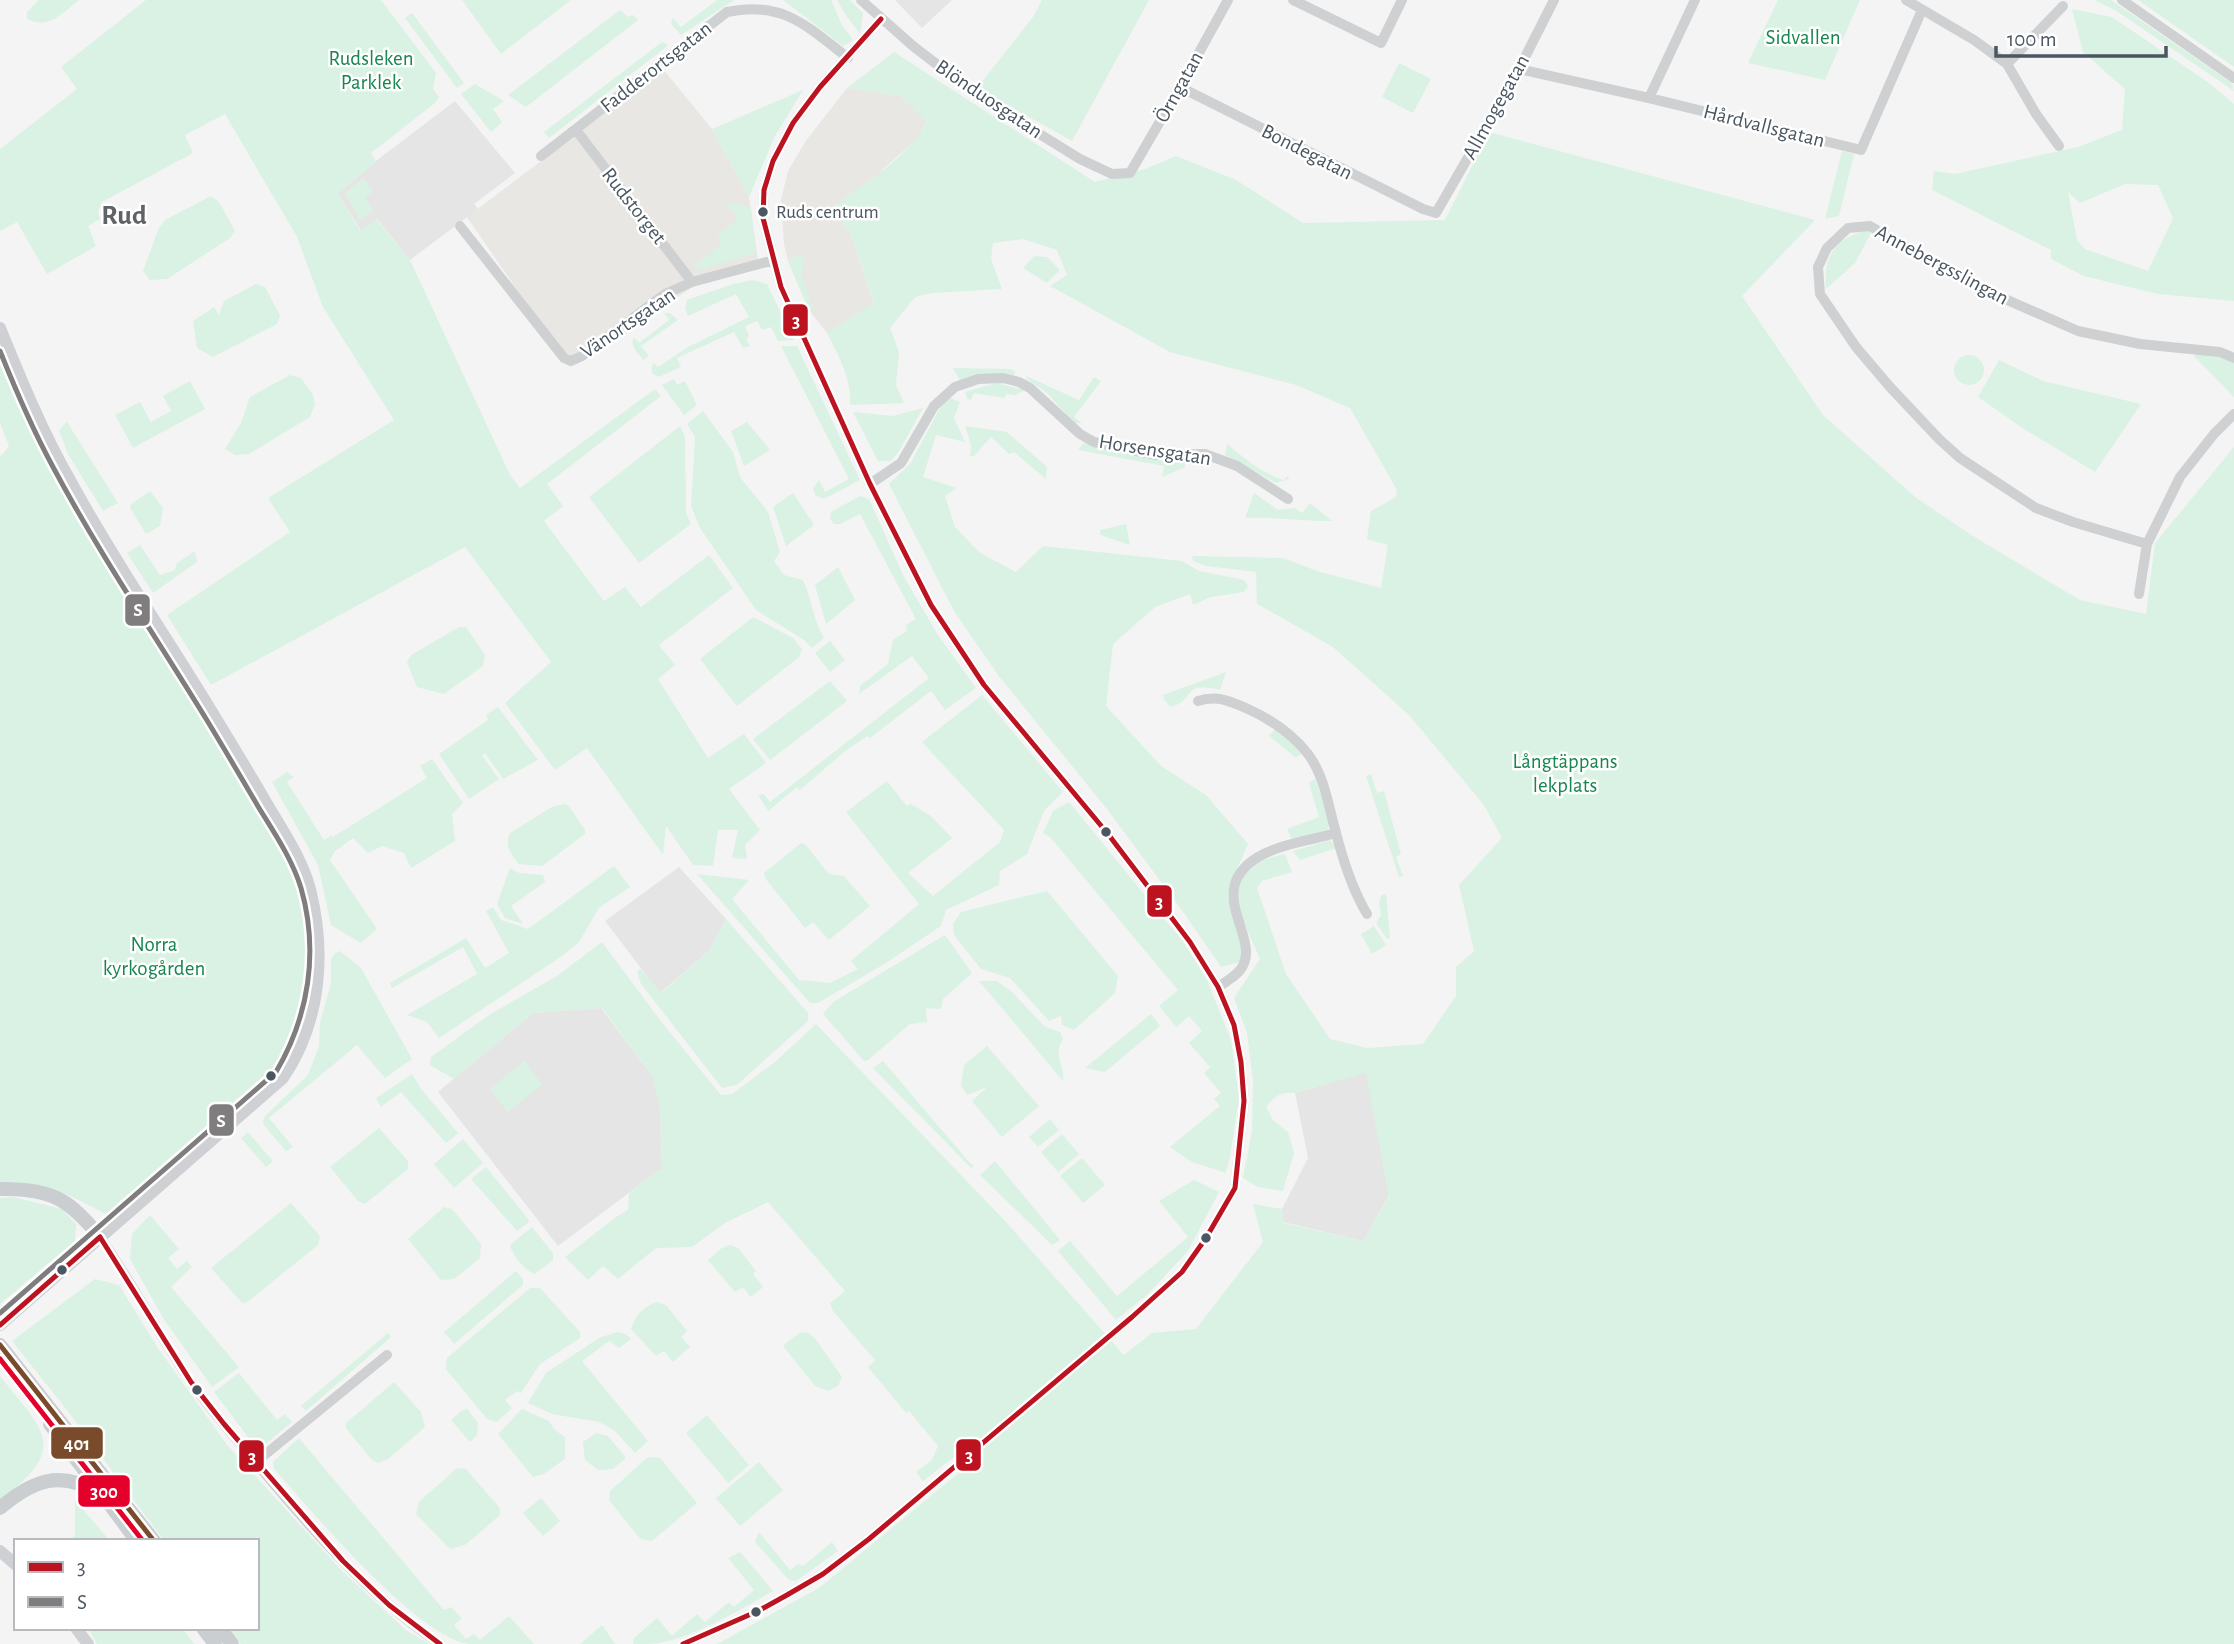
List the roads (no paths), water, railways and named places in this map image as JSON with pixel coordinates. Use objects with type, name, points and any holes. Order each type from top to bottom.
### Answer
[{"type":"main road","points":[[0,1189],[34,1191],[63,1200],[73,1206],[100,1237]]},
{"type":"main road","points":[[1,1351],[136,1539]]},
{"type":"main road","points":[[1,1351],[151,1539]]},
{"type":"main road","points":[[0,1508],[33,1484],[50,1480],[72,1481],[105,1498]]},
{"type":"street","name":"Blönduosgatan","points":[[860,0],[978,96],[1112,174],[1130,173]]},
{"type":"street","name":"Örngatan","points":[[1130,173],[1228,0]]},
{"type":"street","points":[[1293,0],[1381,43],[1402,0]]},
{"type":"street","name":"Allmogegatan","points":[[1436,213],[1519,69],[1554,0]]},
{"type":"street","points":[[1649,98],[1695,0]]},
{"type":"street","points":[[1906,0],[1974,40],[2007,64],[2059,146]]},
{"type":"street","points":[[2122,0],[2234,78]]},
{"type":"street","name":"Fadderortsgatan","points":[[541,156],[727,12],[741,6],[779,6],[848,58]]},
{"type":"street","points":[[2007,64],[2063,6]]},
{"type":"street","name":"Hårdvallsgatan","points":[[1519,69],[1861,150],[1922,10]]},
{"type":"street","points":[[683,1644],[758,1611],[823,1574],[869,1539],[1132,1317],[1181,1272],[1206,1238],[1235,1188],[1244,1101],[1241,1062],[1234,1025],[1218,987],[1191,942],[1108,834],[984,685],[931,605],[870,484],[781,287],[763,218],[764,190],[773,161],[793,123],[820,87],[881,19]]},
{"type":"street","name":"Bondegatan","points":[[1180,87],[1423,209],[1436,213]]},
{"type":"street","name":"Rudstorget","points":[[576,130],[692,282]]},
{"type":"street","name":"Vänortsgatan","points":[[460,226],[564,358],[571,361],[582,356],[647,306],[692,282],[774,260]]},
{"type":"street","name":"Annebergsslingan","points":[[2147,544],[2036,508],[1960,458],[1890,387],[1856,346],[1820,294],[1818,267],[1827,248],[1848,228],[1870,226],[1964,281],[2078,331],[2140,344],[2220,352],[2234,358]]},
{"type":"street","points":[[0,328],[70,481],[295,851],[309,887],[319,936],[319,964],[311,1016],[295,1060],[283,1078],[0,1325]]},
{"type":"street","name":"Horsensgatan","points":[[870,484],[901,463],[934,406],[955,387],[978,379],[1003,378],[1030,388],[1080,435],[1094,442],[1156,455],[1205,454],[1237,466],[1288,499]]},
{"type":"street","points":[[2139,594],[2147,544],[2180,477],[2207,442],[2234,414]]},
{"type":"street","points":[[1198,701],[1221,698],[1264,716],[1308,755],[1325,790],[1358,899],[1367,914]]},
{"type":"street","points":[[1218,987],[1241,970],[1247,951],[1232,900],[1237,875],[1258,857],[1336,833]]},
{"type":"street","points":[[100,1237],[130,1280],[191,1382],[256,1462],[342,1561],[391,1609],[440,1644]]},
{"type":"street","points":[[256,1462],[387,1355]]},
{"type":"street","points":[[0,1551],[14,1562]]},
{"type":"place","name":"Ruds centrum","points":[[763,212]]},
{"type":"district","name":"Rud","points":[[124,216]]},
{"type":"park label","name":"Sidvallen","points":[[1803,37]]},
{"type":"park label","name":"Rudsleken Parklek","points":[[371,70]]},
{"type":"park label","name":"Långtäppans lekplats","points":[[1565,773]]},
{"type":"park label","name":"Norra kyrkogården","points":[[154,956]]}]
